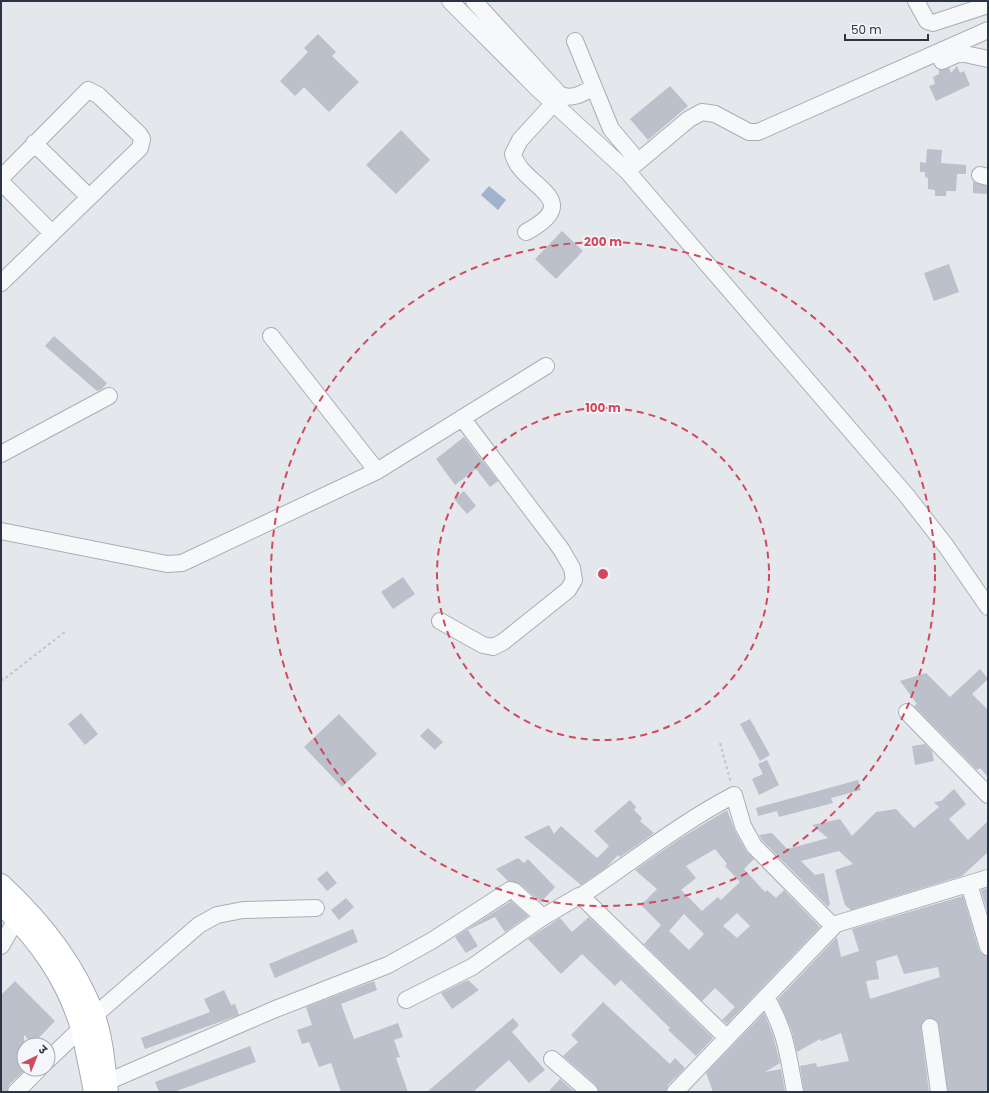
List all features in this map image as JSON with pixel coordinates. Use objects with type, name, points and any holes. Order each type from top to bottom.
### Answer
[{"type":"main road","points":[[1,884],[24,906],[50,936],[80,983],[103,1088]]},
{"type":"main road","points":[[1,905],[45,954],[68,993],[88,1022]]},
{"type":"street","points":[[450,1],[553,104],[633,166]]},
{"type":"street","points":[[474,1],[560,95],[566,97],[577,96],[594,87]]},
{"type":"street","points":[[916,1],[927,21],[933,24],[988,5]]},
{"type":"street","points":[[633,166],[688,119],[702,112],[715,114],[750,132],[758,132],[988,30]]},
{"type":"street","points":[[575,41],[614,135],[633,166],[907,496],[946,546],[988,607]]},
{"type":"street","points":[[926,69],[960,53],[988,59]]},
{"type":"street","points":[[1,178],[88,90],[98,94],[139,134],[142,139],[140,148],[1,283]]},
{"type":"street","points":[[526,232],[542,223],[549,214],[552,206],[547,195],[518,165],[513,154],[520,140],[553,104]]},
{"type":"street","points":[[34,143],[89,197]]},
{"type":"street","points":[[1,182],[52,233]]},
{"type":"street","points":[[270,336],[377,471]]},
{"type":"street","points":[[1,531],[174,564],[182,562],[377,471],[546,366]]},
{"type":"street","points":[[1,454],[109,396]]},
{"type":"street","points":[[440,621],[483,645],[493,647],[503,642],[568,590],[574,580],[572,568],[561,549],[462,418]]},
{"type":"street","points":[[907,712],[988,795]]},
{"type":"street","points":[[406,1000],[472,967],[543,917],[581,896],[703,811],[734,795],[743,826],[754,846],[833,926]]},
{"type":"street","points":[[675,1092],[833,926],[846,920],[988,878]]},
{"type":"street","points":[[969,884],[988,947]]},
{"type":"street","points":[[103,1088],[273,1010],[388,965],[434,940],[509,890],[514,891],[543,917]]},
{"type":"street","points":[[581,896],[727,1038]]},
{"type":"street","points":[[56,1052],[88,1022],[199,925],[216,915],[243,910],[316,908]]},
{"type":"street","points":[[1,946],[16,920]]},
{"type":"street","points":[[766,997],[776,1014],[785,1036],[795,1092]]},
{"type":"street","points":[[930,1027],[939,1092]]},
{"type":"street","points":[[552,1059],[590,1092]]},
{"type":"street","points":[[16,1092],[31,1077]]},
{"type":"path","points":[[1,678],[3,680],[66,631]]},
{"type":"path","points":[[720,743],[734,795]]},
{"type":"water","points":[[489,186],[506,200],[498,210],[481,195]]},
{"type":"building","points":[[318,34],[336,52],[332,56],[359,82],[329,112],[304,87],[295,96],[280,81],[308,52],[304,48]]},
{"type":"building","points":[[957,66],[960,73],[964,71],[970,85],[936,101],[929,86],[935,84],[933,77],[939,74],[939,70],[949,68],[951,73]]},
{"type":"building","points":[[670,86],[688,106],[648,140],[630,119]]},
{"type":"building","points":[[401,130],[430,160],[396,194],[366,165]]},
{"type":"building","points":[[927,149],[942,150],[941,163],[966,165],[966,174],[957,174],[956,191],[946,191],[946,196],[935,196],[935,190],[928,189],[928,178],[925,177],[925,172],[920,172],[920,162],[926,163]]},
{"type":"building","points":[[973,182],[988,186],[988,194],[973,193]]},
{"type":"building","points":[[562,231],[583,251],[556,279],[535,259]]},
{"type":"building","points":[[949,264],[959,292],[934,301],[924,273]]},
{"type":"building","points":[[54,336],[107,383],[102,389],[97,391],[45,346]]},
{"type":"building","points":[[464,437],[498,481],[490,487],[476,469],[455,485],[436,459]]},
{"type":"building","points":[[464,491],[476,506],[467,514],[454,499]]},
{"type":"building","points":[[403,577],[415,594],[393,609],[381,592]]},
{"type":"building","points":[[980,669],[988,679],[972,694],[988,710],[988,777],[980,768],[977,770],[914,706],[917,704],[900,681],[926,673],[950,697]]},
{"type":"building","points":[[81,713],[98,734],[85,745],[68,724]]},
{"type":"building","points":[[339,714],[377,754],[342,787],[304,747]]},
{"type":"building","points":[[750,719],[770,755],[760,761],[740,724]]},
{"type":"building","points":[[428,728],[443,742],[435,750],[420,736]]},
{"type":"building","points":[[925,744],[932,751],[934,761],[915,765],[912,746]]},
{"type":"building","points":[[767,760],[779,785],[759,795],[752,779],[763,774],[758,764]]},
{"type":"building","points":[[858,780],[861,790],[831,798],[833,803],[779,817],[777,811],[758,816],[756,808]]},
{"type":"building","points":[[954,789],[966,804],[949,819],[968,840],[988,821],[988,852],[962,876],[851,910],[845,905],[835,870],[853,864],[839,851],[801,861],[815,875],[824,873],[830,904],[828,907],[762,840],[759,835],[772,833],[787,849],[828,838],[812,825],[840,819],[852,836],[876,812],[896,809],[914,828],[939,807],[934,802],[941,801]]},
{"type":"building","points":[[630,800],[636,807],[634,810],[642,818],[640,821],[654,833],[620,857],[618,855],[607,867],[581,885],[524,837],[549,825],[554,834],[561,826],[597,858],[609,846],[594,831]]},
{"type":"building","points":[[727,810],[735,831],[746,851],[754,859],[744,869],[765,892],[767,890],[776,898],[784,890],[820,927],[727,1024],[722,1020],[735,1007],[715,988],[702,1001],[644,944],[661,925],[641,905],[657,889],[635,870],[681,838]],"holes":[[[715,849],[727,864],[725,866],[740,882],[721,900],[718,897],[702,911],[681,890],[696,878],[686,866]],[[737,913],[750,926],[737,938],[723,926]],[[684,914],[704,934],[689,950],[669,931]]]},
{"type":"building","points":[[518,858],[524,863],[528,859],[555,887],[541,902],[520,884],[508,881],[496,869]]},
{"type":"building","points":[[327,871],[337,883],[327,891],[317,879]]},
{"type":"building","points":[[988,888],[988,914],[981,890]]},
{"type":"building","points":[[963,896],[979,950],[982,954],[988,956],[988,1092],[948,1092],[939,1026],[937,1021],[929,1018],[924,1020],[921,1028],[929,1092],[804,1092],[800,1066],[816,1063],[817,1067],[849,1061],[841,1033],[821,1041],[820,1039],[797,1052],[791,1029],[778,999],[837,937],[841,957],[859,951],[852,929]],"holes":[[[897,955],[904,974],[938,967],[940,977],[870,999],[866,981],[879,979],[876,961]]]},
{"type":"building","points":[[346,898],[354,907],[339,920],[331,910]]},
{"type":"building","points":[[511,901],[528,916],[505,932],[495,917],[468,930],[478,946],[466,953],[455,937]]},
{"type":"building","points":[[589,917],[713,1038],[696,1056],[668,1030],[670,1028],[621,980],[615,986],[582,954],[561,974],[528,939],[560,918],[572,932]]},
{"type":"building","points":[[353,929],[358,942],[275,978],[269,964]]},
{"type":"building","points":[[468,980],[479,990],[452,1009],[441,993]]},
{"type":"building","points":[[15,981],[55,1021],[40,1037],[26,1037],[24,1035],[24,1037],[16,1037],[16,1077],[18,1077],[9,1085],[7,1092],[1,1092],[1,995]]},
{"type":"building","points":[[374,981],[377,990],[341,1004],[354,1039],[398,1023],[403,1037],[394,1040],[400,1057],[396,1058],[408,1092],[341,1092],[331,1063],[319,1067],[309,1042],[302,1044],[297,1030],[312,1025],[306,1007]]},
{"type":"building","points":[[224,990],[231,1005],[235,1004],[239,1015],[145,1049],[141,1038],[210,1012],[204,999]]},
{"type":"building","points":[[603,1002],[670,1064],[675,1058],[685,1068],[668,1085],[666,1092],[599,1092],[596,1085],[563,1056],[578,1042],[571,1035]]},
{"type":"building","points":[[764,1013],[773,1035],[780,1063],[765,1072],[781,1069],[785,1092],[713,1092],[706,1073]]},
{"type":"building","points":[[513,1018],[519,1025],[512,1032],[545,1070],[529,1083],[509,1060],[473,1092],[427,1092]]},
{"type":"building","points":[[250,1046],[256,1062],[174,1092],[159,1092],[155,1082]]},
{"type":"building","points":[[560,1079],[575,1092],[548,1092]]}]
